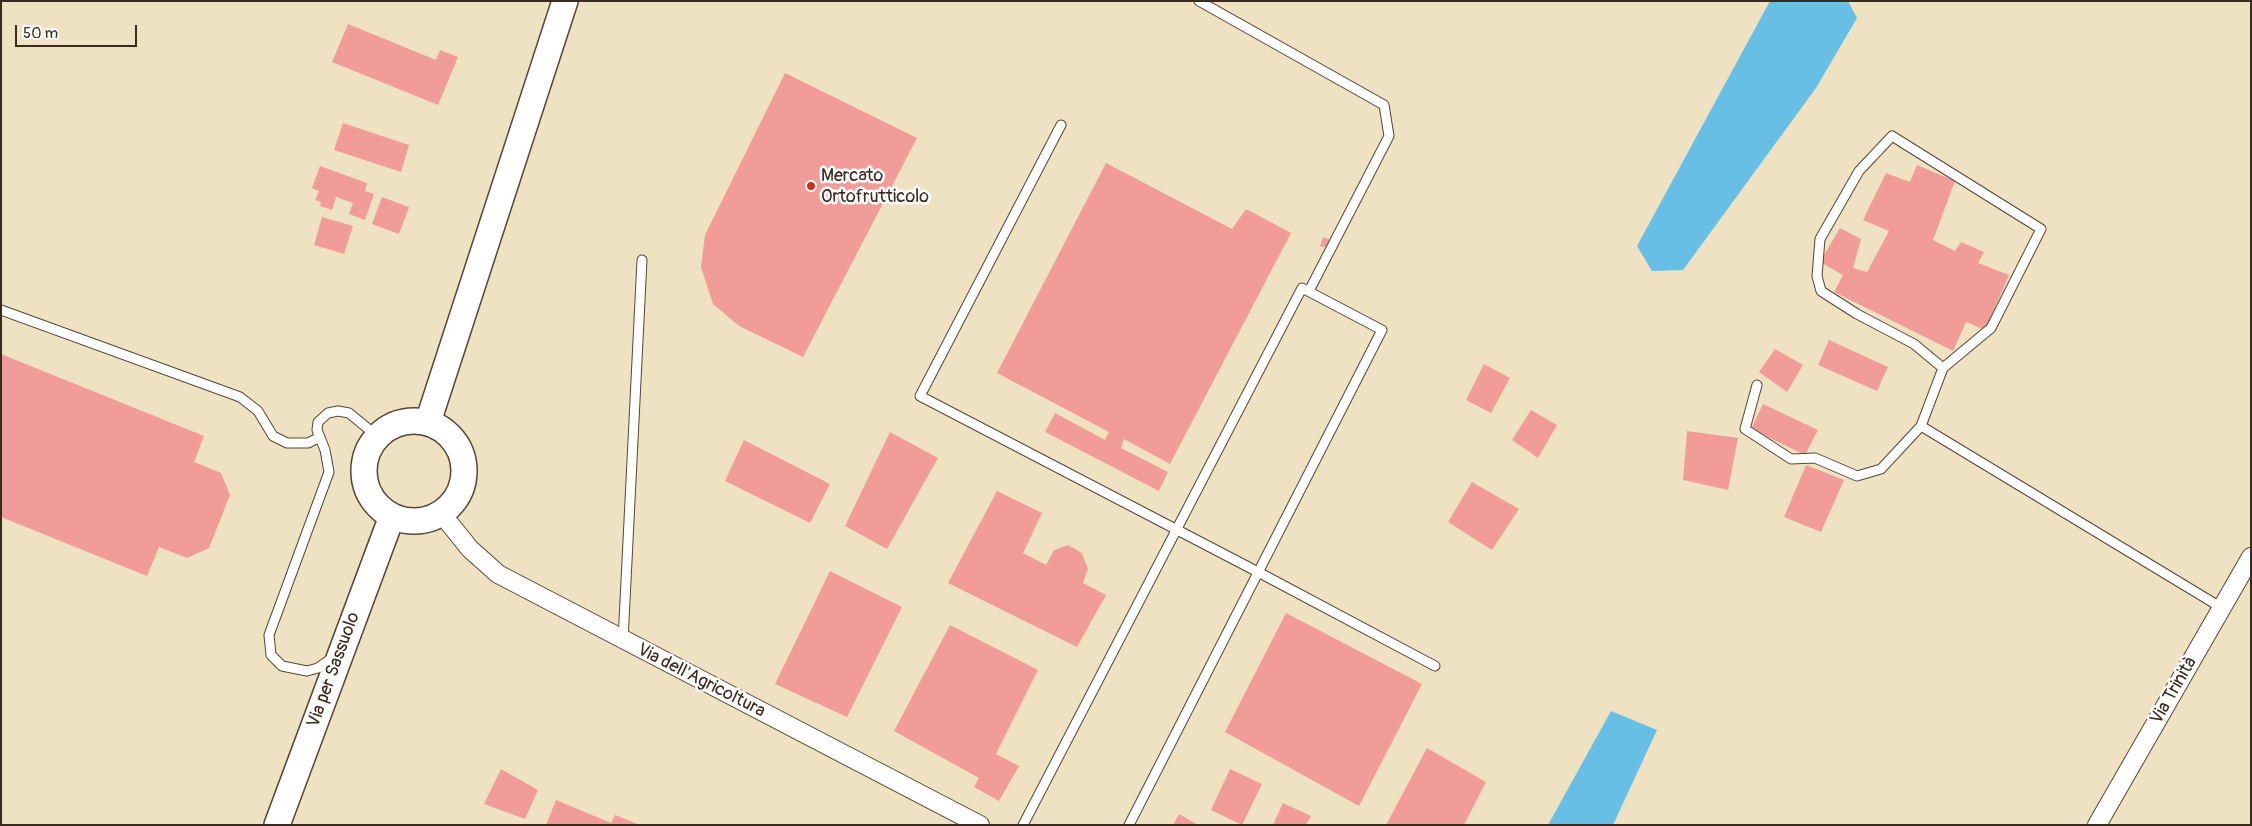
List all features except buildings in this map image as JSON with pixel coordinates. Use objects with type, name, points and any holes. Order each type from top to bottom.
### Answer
[{"type":"main road","points":[[428,422],[565,1]]},
{"type":"main road","points":[[414,420],[428,422],[441,428],[452,438],[460,450],[464,464],[464,478],[460,492],[452,504],[441,513],[429,519],[416,521],[392,516],[379,507],[369,495],[364,480],[363,464],[368,449],[377,436],[388,427],[400,422],[414,420]]},
{"type":"main road","name":"Via per Sassuolo","points":[[277,825],[392,516]]},
{"type":"street","name":"Via dell'Agricoltura","points":[[441,513],[470,549],[498,574],[623,641],[980,825]]},
{"type":"street","name":"Via Trinità","points":[[2098,825],[2251,558]]},
{"type":"lane","points":[[1199,1],[1384,105],[1389,136],[1309,291]]},
{"type":"lane","points":[[1061,125],[920,396],[1435,666]]},
{"type":"lane","points":[[1757,385],[1745,429],[1791,459],[1815,458],[1857,476],[1881,469],[1921,426],[1943,368],[1991,328],[2041,229],[1892,136],[1859,171],[1820,239],[1817,276],[1821,292],[1857,314],[1914,344],[1943,368]]},
{"type":"lane","points":[[623,641],[642,260]]},
{"type":"lane","points":[[1023,825],[1302,288],[1382,330],[1129,825]]},
{"type":"lane","points":[[1,310],[240,397],[258,411],[273,436],[287,443],[308,443],[320,437]]},
{"type":"lane","points":[[343,648],[318,668],[307,671],[282,666],[271,655],[268,646],[271,624],[329,472],[317,430],[318,422],[328,413],[338,411],[349,413],[377,436]]},
{"type":"lane","points":[[1921,426],[2222,608]]},
{"type":"water","points":[[1770,1],[1848,1],[1857,18],[1816,88],[1683,270],[1652,271],[1637,246]]},
{"type":"water","points":[[1611,711],[1657,730],[1613,825],[1548,825]]},
{"type":"place","name":"Mercato Ortofrutticolo","points":[[811,186]]}]
